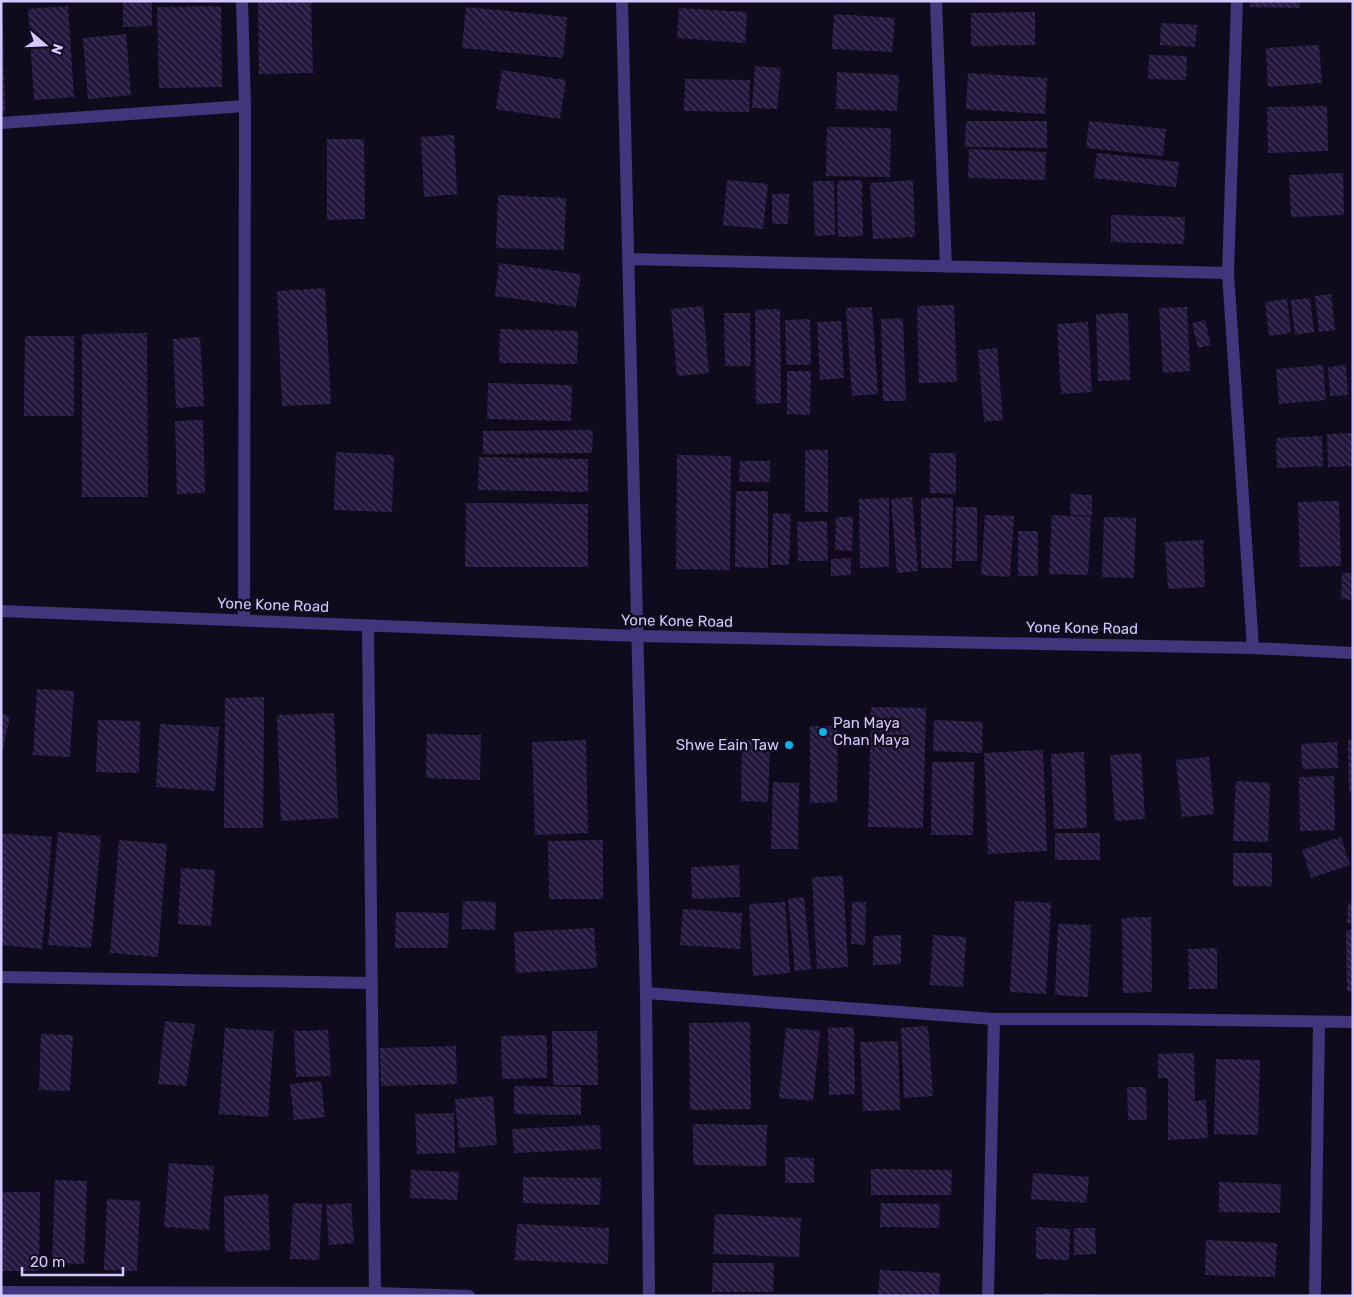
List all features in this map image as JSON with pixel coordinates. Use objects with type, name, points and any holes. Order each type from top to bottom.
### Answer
[{"type":"street","points":[[242,1],[245,106],[244,620]]},
{"type":"street","points":[[622,1],[646,994],[649,1296]]},
{"type":"street","points":[[936,1],[946,267]]},
{"type":"street","points":[[1237,1],[1228,273],[1253,648]]},
{"type":"street","points":[[1,123],[245,106]]},
{"type":"street","points":[[628,258],[1228,273]]},
{"type":"street","name":"Yone Kone Road","points":[[1,611],[638,636],[1253,648],[1353,653]]},
{"type":"street","points":[[368,626],[375,1293]]},
{"type":"street","points":[[1,977],[372,982]]},
{"type":"street","points":[[646,994],[994,1019],[1353,1022]]},
{"type":"street","points":[[988,1296],[994,1019]]},
{"type":"street","points":[[1315,1296],[1318,1023]]},
{"type":"street","points":[[1,1292],[375,1293],[469,1296]]},
{"type":"building","points":[[123,1],[152,1],[152,26],[123,27]]},
{"type":"building","points":[[258,1],[311,1],[313,73],[259,74]]},
{"type":"building","points":[[1250,1],[1300,1],[1300,8],[1250,7]]},
{"type":"building","points":[[68,6],[74,97],[34,100],[28,9]]},
{"type":"building","points":[[221,6],[222,87],[159,88],[157,7]]},
{"type":"building","points":[[466,7],[567,17],[563,58],[462,48]]},
{"type":"building","points":[[679,8],[747,12],[745,43],[677,38]]},
{"type":"building","points":[[1035,12],[1035,45],[971,46],[971,13]]},
{"type":"building","points":[[834,14],[895,18],[892,52],[832,49]]},
{"type":"building","points":[[1,23],[3,23],[5,114],[1,114]]},
{"type":"building","points":[[1161,23],[1197,25],[1195,47],[1160,45]]},
{"type":"building","points":[[126,34],[131,95],[88,99],[83,38]]},
{"type":"building","points":[[1319,45],[1322,83],[1268,87],[1266,48]]},
{"type":"building","points":[[1149,55],[1187,56],[1186,80],[1148,79]]},
{"type":"building","points":[[755,66],[781,68],[777,109],[752,108]]},
{"type":"building","points":[[502,70],[566,80],[560,119],[496,109]]},
{"type":"building","points":[[837,72],[899,75],[897,111],[836,109]]},
{"type":"building","points":[[968,73],[1047,78],[1045,114],[966,109]]},
{"type":"building","points":[[685,79],[750,80],[749,112],[684,111]]},
{"type":"building","points":[[1327,106],[1328,151],[1268,153],[1267,107]]},
{"type":"building","points":[[966,121],[1047,121],[1047,148],[965,147]]},
{"type":"building","points":[[1089,121],[1166,129],[1163,156],[1086,148]]},
{"type":"building","points":[[827,127],[891,128],[890,177],[826,176]]},
{"type":"building","points":[[454,135],[457,194],[424,197],[421,137]]},
{"type":"building","points":[[327,139],[364,139],[365,219],[327,220]]},
{"type":"building","points":[[969,149],[1046,152],[1045,180],[968,178]]},
{"type":"building","points":[[1097,153],[1179,162],[1176,187],[1094,178]]},
{"type":"building","points":[[1343,173],[1344,215],[1291,217],[1289,175]]},
{"type":"building","points":[[727,180],[768,184],[763,229],[723,225]]},
{"type":"building","points":[[862,180],[863,236],[838,237],[837,181]]},
{"type":"building","points":[[913,180],[915,237],[873,239],[870,183]]},
{"type":"building","points":[[813,181],[834,181],[835,235],[815,236]]},
{"type":"building","points":[[772,194],[789,194],[788,224],[772,224]]},
{"type":"building","points":[[498,195],[566,198],[564,250],[496,248]]},
{"type":"building","points":[[1111,215],[1185,217],[1184,244],[1111,242]]},
{"type":"building","points":[[499,263],[581,274],[576,307],[495,296]]},
{"type":"building","points":[[325,288],[331,404],[282,406],[277,291]]},
{"type":"building","points":[[1331,294],[1335,330],[1319,332],[1315,296]]},
{"type":"building","points":[[1310,298],[1314,332],[1295,335],[1291,300]]},
{"type":"building","points":[[1287,299],[1291,333],[1269,336],[1265,302]]},
{"type":"building","points":[[954,305],[957,382],[919,383],[917,306]]},
{"type":"building","points":[[703,306],[709,373],[677,376],[671,309]]},
{"type":"building","points":[[872,307],[878,394],[852,396],[846,308]]},
{"type":"building","points":[[1187,307],[1190,371],[1163,373],[1159,308]]},
{"type":"building","points":[[780,309],[781,403],[756,404],[755,310]]},
{"type":"building","points":[[724,313],[750,313],[751,366],[725,366]]},
{"type":"building","points":[[1128,313],[1130,380],[1098,381],[1096,314]]},
{"type":"building","points":[[903,318],[906,401],[883,401],[881,319]]},
{"type":"building","points":[[810,319],[811,365],[786,365],[785,320]]},
{"type":"building","points":[[1205,320],[1211,345],[1198,348],[1192,323]]},
{"type":"building","points":[[841,321],[844,378],[820,380],[817,322]]},
{"type":"building","points":[[1088,322],[1092,392],[1061,394],[1057,324]]},
{"type":"building","points":[[500,329],[578,331],[577,364],[499,363]]},
{"type":"building","points":[[147,333],[148,497],[82,497],[82,334]]},
{"type":"building","points":[[25,336],[74,336],[74,416],[24,416]]},
{"type":"building","points":[[200,337],[204,406],[176,408],[173,339]]},
{"type":"building","points":[[997,348],[1003,420],[984,422],[978,350]]},
{"type":"building","points":[[1323,365],[1326,400],[1279,404],[1276,369]]},
{"type":"building","points":[[1346,365],[1348,395],[1330,396],[1328,367]]},
{"type":"building","points":[[787,371],[811,371],[810,415],[787,414]]},
{"type":"building","points":[[488,383],[572,385],[571,421],[487,419]]},
{"type":"building","points":[[203,420],[205,493],[177,494],[175,421]]},
{"type":"building","points":[[593,430],[592,453],[483,454],[483,431]]},
{"type":"building","points":[[1353,433],[1353,466],[1328,467],[1327,434]]},
{"type":"building","points":[[1322,436],[1323,466],[1277,468],[1276,438]]},
{"type":"building","points":[[805,450],[828,450],[828,512],[805,512]]},
{"type":"building","points":[[336,452],[394,455],[392,512],[334,510]]},
{"type":"building","points":[[930,453],[956,453],[956,494],[930,493]]},
{"type":"building","points":[[677,455],[731,456],[730,570],[676,569]]},
{"type":"building","points":[[479,457],[588,459],[588,492],[478,490]]},
{"type":"building","points":[[740,461],[770,461],[770,482],[739,482]]},
{"type":"building","points":[[736,491],[768,491],[768,568],[735,567]]},
{"type":"building","points":[[1071,494],[1092,495],[1092,516],[1070,515]]},
{"type":"building","points":[[912,497],[918,571],[897,573],[891,499]]},
{"type":"building","points":[[889,498],[889,567],[860,568],[859,499]]},
{"type":"building","points":[[921,498],[953,498],[952,568],[921,568]]},
{"type":"building","points":[[1339,501],[1341,566],[1300,567],[1298,502]]},
{"type":"building","points":[[466,503],[588,504],[588,567],[465,567]]},
{"type":"building","points":[[956,507],[977,507],[977,561],[956,561]]},
{"type":"building","points":[[773,513],[791,514],[789,565],[771,565]]},
{"type":"building","points":[[985,515],[1014,516],[1010,577],[981,575]]},
{"type":"building","points":[[1052,515],[1091,517],[1088,575],[1049,574]]},
{"type":"building","points":[[836,517],[853,517],[852,551],[835,550]]},
{"type":"building","points":[[1104,517],[1136,518],[1134,578],[1102,577]]},
{"type":"building","points":[[827,521],[828,561],[798,561],[797,522]]},
{"type":"building","points":[[1018,531],[1038,531],[1038,576],[1018,576]]},
{"type":"building","points":[[1203,540],[1205,587],[1168,589],[1165,542]]},
{"type":"building","points":[[851,558],[851,575],[831,576],[831,559]]},
{"type":"building","points":[[1342,573],[1353,573],[1353,600],[1341,599]]},
{"type":"building","points":[[37,689],[74,691],[70,757],[33,755]]},
{"type":"building","points":[[264,697],[263,828],[224,828],[225,698]]},
{"type":"building","points":[[871,707],[926,708],[923,828],[868,827]]},
{"type":"building","points":[[334,713],[338,818],[281,821],[277,715]]},
{"type":"building","points":[[1,714],[10,716],[2,753],[1,753]]},
{"type":"building","points":[[98,720],[140,721],[139,773],[96,772]]},
{"type":"building","points":[[934,720],[983,722],[982,753],[933,751]]},
{"type":"building","points":[[160,724],[219,727],[215,791],[156,787]]},
{"type":"building","points":[[810,726],[838,726],[837,802],[810,803]]},
{"type":"building","points":[[427,734],[481,735],[480,780],[426,778]]},
{"type":"building","points":[[586,740],[588,833],[535,835],[532,742]]},
{"type":"building","points":[[742,740],[770,741],[768,802],[741,801]]},
{"type":"building","points":[[1348,740],[1353,740],[1353,793],[1349,793]]},
{"type":"building","points":[[1337,742],[1338,768],[1302,769],[1301,744]]},
{"type":"building","points":[[1043,750],[1047,851],[988,854],[984,753]]},
{"type":"building","points":[[1084,752],[1087,828],[1054,829],[1051,754]]},
{"type":"building","points":[[1141,753],[1145,819],[1115,821],[1110,755]]},
{"type":"building","points":[[1209,757],[1214,814],[1182,817],[1176,760]]},
{"type":"building","points":[[932,762],[974,762],[973,835],[931,835]]},
{"type":"building","points":[[1334,776],[1335,830],[1300,831],[1299,777]]},
{"type":"building","points":[[1236,781],[1270,783],[1268,842],[1233,841]]},
{"type":"building","points":[[773,782],[799,783],[798,849],[771,849]]},
{"type":"building","points":[[58,832],[101,836],[91,948],[48,945]]},
{"type":"building","points":[[1,833],[52,837],[42,949],[1,945]]},
{"type":"building","points":[[1055,833],[1100,833],[1100,860],[1055,860]]},
{"type":"building","points":[[1341,837],[1350,865],[1311,878],[1302,850]]},
{"type":"building","points":[[119,840],[167,844],[158,957],[110,953]]},
{"type":"building","points":[[603,840],[603,899],[549,899],[548,841]]},
{"type":"building","points":[[1233,853],[1272,853],[1272,886],[1233,886]]},
{"type":"building","points":[[739,865],[740,897],[692,899],[691,867]]},
{"type":"building","points":[[181,868],[215,870],[211,926],[178,924]]},
{"type":"building","points":[[843,876],[848,967],[817,969],[812,877]]},
{"type":"building","points":[[804,897],[811,969],[795,971],[788,899]]},
{"type":"building","points":[[463,901],[496,902],[495,930],[462,929]]},
{"type":"building","points":[[1015,901],[1051,903],[1046,994],[1010,992]]},
{"type":"building","points":[[785,902],[790,973],[753,976],[749,904]]},
{"type":"building","points":[[852,902],[866,902],[865,945],[851,944]]},
{"type":"building","points":[[1348,903],[1353,903],[1353,923],[1347,923]]},
{"type":"building","points":[[683,909],[742,913],[740,949],[680,945]]},
{"type":"building","points":[[396,912],[449,913],[448,948],[395,948]]},
{"type":"building","points":[[1151,917],[1152,992],[1123,993],[1122,918]]},
{"type":"building","points":[[1058,924],[1091,925],[1088,997],[1055,995]]},
{"type":"building","points":[[594,928],[597,968],[516,973],[514,932]]},
{"type":"building","points":[[1346,930],[1353,930],[1353,991],[1347,991]]},
{"type":"building","points":[[901,935],[901,964],[873,965],[873,936]]},
{"type":"building","points":[[933,935],[966,937],[963,987],[930,985]]},
{"type":"building","points":[[1217,948],[1217,989],[1189,989],[1188,949]]},
{"type":"building","points":[[165,1021],[195,1024],[186,1086],[158,1084]]},
{"type":"building","points":[[750,1022],[751,1109],[690,1110],[689,1023]]},
{"type":"building","points":[[928,1026],[933,1096],[904,1098],[901,1028]]},
{"type":"building","points":[[854,1027],[855,1094],[829,1095],[828,1028]]},
{"type":"building","points":[[225,1028],[274,1031],[268,1117],[219,1114]]},
{"type":"building","points":[[786,1028],[820,1031],[813,1101],[779,1098]]},
{"type":"building","points":[[328,1030],[331,1076],[296,1077],[294,1031]]},
{"type":"building","points":[[552,1031],[597,1031],[598,1085],[553,1085]]},
{"type":"building","points":[[41,1034],[73,1035],[70,1091],[39,1090]]},
{"type":"building","points":[[547,1035],[547,1078],[502,1079],[501,1036]]},
{"type":"building","points":[[898,1041],[900,1110],[863,1111],[860,1042]]},
{"type":"building","points":[[456,1046],[457,1084],[381,1086],[380,1048]]},
{"type":"building","points":[[1194,1053],[1195,1101],[1206,1100],[1208,1138],[1168,1140],[1168,1078],[1158,1078],[1158,1054]]},
{"type":"building","points":[[1216,1059],[1260,1060],[1258,1135],[1214,1134]]},
{"type":"building","points":[[321,1081],[325,1117],[294,1120],[290,1084]]},
{"type":"building","points":[[514,1086],[581,1087],[581,1115],[514,1114]]},
{"type":"building","points":[[1127,1087],[1146,1087],[1147,1120],[1128,1120]]},
{"type":"building","points":[[493,1096],[497,1145],[459,1148],[455,1099]]},
{"type":"building","points":[[454,1113],[455,1153],[417,1154],[415,1114]]},
{"type":"building","points":[[693,1124],[767,1125],[766,1166],[693,1165]]},
{"type":"building","points":[[600,1125],[601,1149],[514,1153],[512,1129]]},
{"type":"building","points":[[785,1157],[814,1158],[814,1183],[785,1183]]},
{"type":"building","points":[[169,1163],[214,1166],[209,1230],[164,1227]]},
{"type":"building","points":[[871,1169],[952,1170],[951,1195],[871,1195]]},
{"type":"building","points":[[411,1170],[459,1172],[457,1200],[410,1198]]},
{"type":"building","points":[[1033,1173],[1089,1177],[1086,1203],[1031,1199]]},
{"type":"building","points":[[523,1177],[601,1178],[600,1205],[523,1203]]},
{"type":"building","points":[[55,1180],[87,1181],[84,1264],[52,1263]]},
{"type":"building","points":[[1219,1182],[1281,1184],[1280,1213],[1219,1212]]},
{"type":"building","points":[[1,1192],[40,1192],[39,1271],[1,1271]]},
{"type":"building","points":[[268,1194],[270,1250],[225,1252],[224,1196]]},
{"type":"building","points":[[107,1199],[140,1201],[137,1271],[104,1270]]},
{"type":"building","points":[[293,1203],[322,1204],[319,1260],[290,1259]]},
{"type":"building","points":[[351,1203],[354,1243],[329,1245],[326,1205]]},
{"type":"building","points":[[881,1203],[940,1204],[939,1228],[880,1227]]},
{"type":"building","points":[[715,1214],[801,1218],[799,1257],[713,1254]]},
{"type":"building","points":[[517,1224],[609,1228],[608,1264],[515,1260]]},
{"type":"building","points":[[1036,1227],[1070,1229],[1069,1260],[1036,1259]]},
{"type":"building","points":[[1074,1228],[1095,1228],[1096,1254],[1074,1255]]},
{"type":"building","points":[[1206,1240],[1277,1243],[1275,1277],[1205,1275]]},
{"type":"building","points":[[713,1263],[774,1263],[773,1292],[712,1292]]},
{"type":"building","points":[[880,1270],[940,1273],[939,1296],[878,1296]]},
{"type":"building","points":[[1042,1293],[1095,1294],[1095,1296],[1042,1296]]},
{"type":"place","name":"Pan Maya Chan Maya","points":[[823,732]]},
{"type":"place","name":"Shwe Eain Taw","points":[[789,745]]}]
